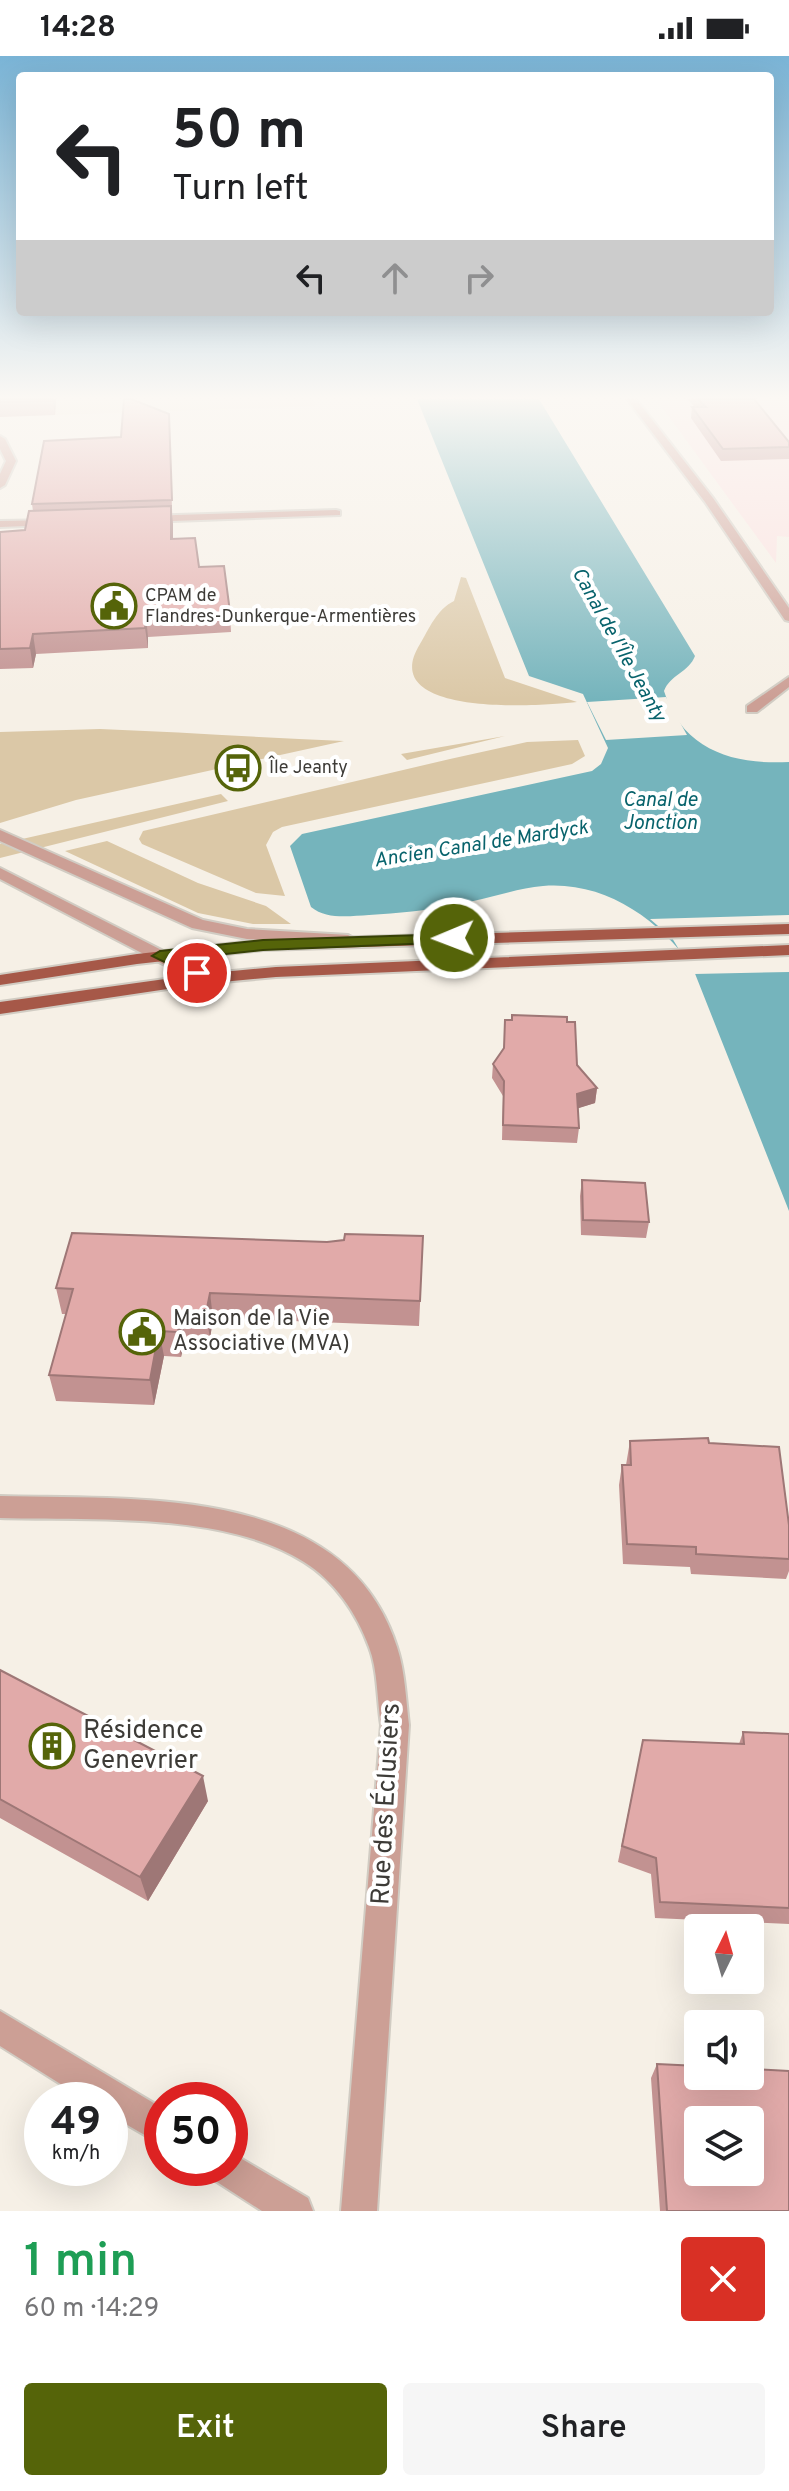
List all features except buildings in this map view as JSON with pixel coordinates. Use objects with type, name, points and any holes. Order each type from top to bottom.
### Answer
[{"type":"main road","points":[[0,980],[160,956],[263,945],[789,929]]},
{"type":"main road","points":[[0,1008],[225,977],[789,950]]},
{"type":"street","points":[[709,500],[783,596],[789,617]]},
{"type":"street","points":[[132,519],[336,513]]},
{"type":"street","points":[[0,524],[74,521]]},
{"type":"street","points":[[752,709],[789,681]]},
{"type":"street","points":[[0,835],[163,911],[214,929],[263,936],[367,941]]},
{"type":"street","points":[[0,873],[160,956],[197,973],[225,977]]},
{"type":"street","name":"Rue des Éclusiers","points":[[0,1507],[195,1517],[258,1528],[312,1551],[353,1587],[371,1613],[391,1668],[395,1725],[359,2211]]},
{"type":"street","points":[[0,2027],[144,2117]]},
{"type":"street","points":[[248,2182],[295,2211]]},
{"type":"shaded area","points":[[730,500],[789,500],[789,537],[777,536],[776,563]]},
{"type":"shaded area","points":[[461,577],[466,578],[505,678],[577,702],[500,705],[468,702],[440,696],[420,685],[412,668],[420,644],[438,614],[454,601]]},
{"type":"shaded area","points":[[100,729],[344,741],[76,800],[0,823],[0,732]]},
{"type":"shaded area","points":[[505,736],[407,760],[401,754]]},
{"type":"shaded area","points":[[578,740],[585,756],[572,764],[282,827],[273,832],[266,845],[285,896],[256,893],[142,844],[139,839],[143,831],[450,759],[527,742]]},
{"type":"shaded area","points":[[221,794],[228,801],[0,858],[0,844]]},
{"type":"shaded area","points":[[107,841],[198,883],[266,906],[291,924],[253,924],[198,913],[65,851]]},
{"type":"water","points":[[458,500],[600,500],[695,656],[664,691],[683,727],[712,750],[730,756],[789,762],[789,1211],[692,966],[663,933],[628,906],[588,890],[543,886],[401,913],[339,916],[324,914],[311,907],[290,846],[302,834],[592,771],[601,764],[608,748],[583,694],[529,676]]},
{"type":"pier","points":[[666,697],[687,735],[606,740],[587,702]]},
{"type":"pier","points":[[789,915],[789,972],[694,974],[672,938],[650,919]]},
{"type":"place","name":"CPAM de Flandres-Dunkerque-Armentières","points":[[114,606]]},
{"type":"place","name":"Île Jeanty","points":[[238,768]]},
{"type":"place","name":"Maison de la Vie Associative (MVA)","points":[[142,1332]]},
{"type":"place","name":"Résidence Genevrier","points":[[52,1746]]},
{"type":"route","points":[[197,973],[160,956],[263,945],[454,938]]},
{"type":"water label","name":"Canal de l'Île Jeanty","points":[[618,645]]},
{"type":"water label","name":"Canal de Jonction","points":[[660,812]]},
{"type":"water label","name":"Ancien Canal de Mardyck","points":[[481,845]]}]
